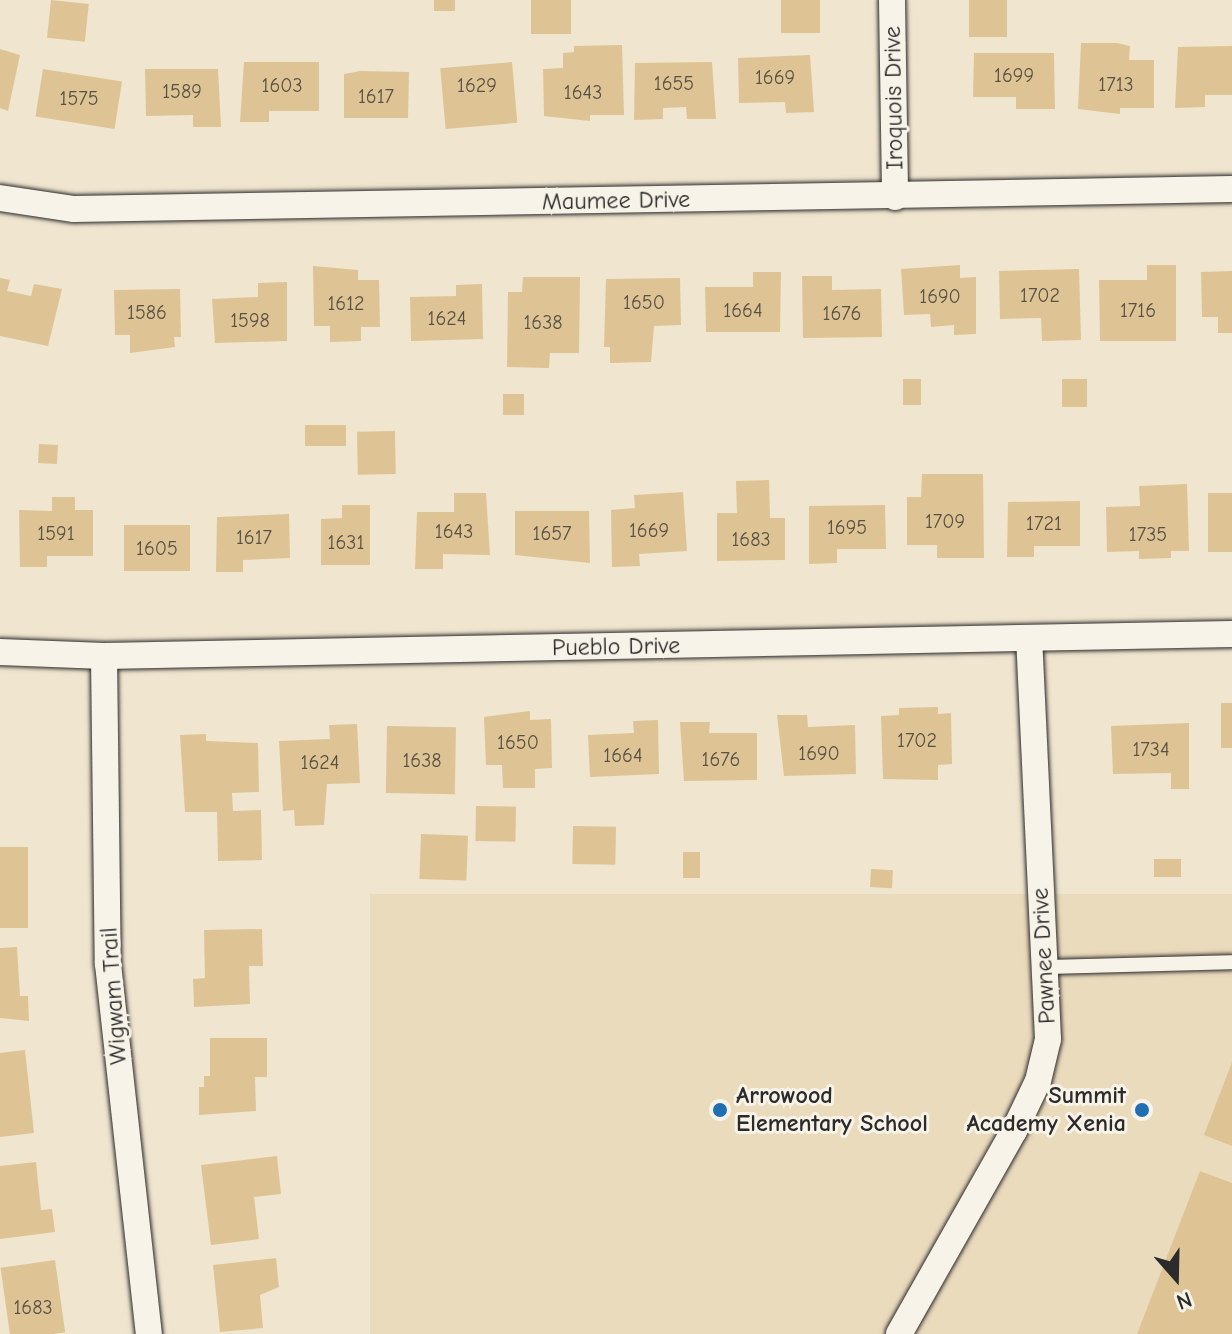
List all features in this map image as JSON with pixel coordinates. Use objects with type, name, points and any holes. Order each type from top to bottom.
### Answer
[{"type":"street","name":"Iroquois Drive","points":[[892,0],[895,197]]},
{"type":"street","name":"Maumee Drive","points":[[0,198],[74,209],[1232,189]]},
{"type":"street","name":"Pueblo Drive","points":[[0,652],[104,656],[1232,634]]},
{"type":"street","name":"Pawnee Drive","points":[[899,1334],[1038,1081],[1048,1039],[1029,638]]},
{"type":"street","name":"Wigwam Trail","points":[[104,656],[108,964],[149,1334]]},
{"type":"lane","points":[[1045,967],[1232,962]]},
{"type":"shaded area","name":"Arrowood Elementary School","points":[[370,894],[1232,894],[1232,1334],[370,1334]]},
{"type":"building","points":[[51,0],[89,4],[85,42],[47,38]]},
{"type":"building","points":[[434,0],[455,0],[455,11],[434,11]]},
{"type":"building","points":[[531,0],[571,0],[571,34],[531,34]]},
{"type":"building","points":[[781,0],[820,0],[820,33],[781,33]]},
{"type":"building","points":[[969,0],[1007,0],[1007,37],[969,37]]},
{"type":"building","points":[[1081,43],[1130,46],[1129,60],[1154,60],[1154,108],[1120,108],[1120,114],[1078,109]]},
{"type":"building","points":[[622,45],[624,115],[590,115],[590,121],[544,116],[543,69],[563,68],[563,53],[574,52],[574,46]]},
{"type":"building","points":[[1232,46],[1232,95],[1205,95],[1205,107],[1175,108],[1178,47]]},
{"type":"building","points":[[0,49],[20,55],[8,111],[0,108]]},
{"type":"building","points":[[974,53],[1054,53],[1055,109],[1016,109],[1016,97],[973,97]]},
{"type":"building","points":[[810,55],[814,112],[786,113],[785,102],[739,103],[738,58]]},
{"type":"building","points":[[244,62],[319,62],[319,111],[269,111],[269,122],[240,122]]},
{"type":"building","points":[[512,62],[517,123],[446,129],[440,68]]},
{"type":"building","points":[[712,62],[716,119],[687,119],[686,107],[663,108],[663,119],[634,120],[635,63]]},
{"type":"building","points":[[43,69],[122,82],[115,129],[35,116]]},
{"type":"building","points":[[145,69],[218,69],[221,127],[193,127],[193,115],[146,116]]},
{"type":"building","points":[[360,71],[409,72],[408,118],[344,118],[344,74]]},
{"type":"building","points":[[960,265],[960,278],[976,277],[976,334],[954,335],[954,325],[931,327],[930,314],[904,315],[901,269]]},
{"type":"building","points":[[1147,265],[1176,265],[1176,341],[1100,341],[1099,280],[1147,280]]},
{"type":"building","points":[[313,266],[358,270],[358,280],[379,280],[380,327],[361,327],[361,341],[330,342],[330,326],[314,326]]},
{"type":"building","points":[[1079,269],[1081,340],[1042,341],[1041,318],[1000,319],[999,271]]},
{"type":"building","points":[[1232,271],[1232,333],[1218,333],[1218,317],[1202,317],[1201,272]]},
{"type":"building","points":[[753,272],[781,272],[780,332],[706,332],[705,287],[753,287]]},
{"type":"building","points":[[802,276],[832,276],[832,290],[881,289],[882,337],[803,338]]},
{"type":"building","points":[[523,277],[580,277],[579,353],[550,353],[549,368],[507,367],[508,292],[522,292]]},
{"type":"building","points":[[0,278],[10,280],[7,291],[31,296],[34,284],[62,289],[48,346],[0,336]]},
{"type":"building","points":[[680,278],[681,325],[654,326],[651,362],[610,363],[610,347],[604,347],[606,279]]},
{"type":"building","points":[[287,282],[287,341],[215,343],[212,299],[258,297],[258,283]]},
{"type":"building","points":[[482,284],[483,339],[411,341],[410,297],[456,296],[456,285]]},
{"type":"building","points":[[180,289],[181,337],[174,337],[175,347],[130,353],[130,335],[115,335],[114,290]]},
{"type":"building","points":[[903,379],[921,379],[921,405],[903,405]]},
{"type":"building","points":[[1062,379],[1087,379],[1087,407],[1062,407]]},
{"type":"building","points":[[503,394],[524,394],[524,415],[503,415]]},
{"type":"building","points":[[305,425],[346,425],[346,446],[305,446]]},
{"type":"building","points":[[395,431],[396,474],[358,475],[357,432]]},
{"type":"building","points":[[39,444],[58,445],[57,464],[38,463]]},
{"type":"building","points":[[922,474],[983,474],[984,558],[937,558],[937,545],[907,545],[907,497],[921,497]]},
{"type":"building","points":[[769,480],[770,518],[785,518],[785,560],[717,561],[717,513],[737,513],[736,481]]},
{"type":"building","points":[[1187,484],[1189,551],[1171,551],[1171,558],[1139,559],[1139,551],[1107,552],[1106,507],[1140,506],[1139,486]]},
{"type":"building","points":[[683,492],[687,551],[639,554],[640,566],[612,567],[611,510],[635,508],[634,495]]},
{"type":"building","points":[[454,493],[486,493],[490,555],[443,554],[443,569],[415,569],[417,512],[454,512]]},
{"type":"building","points":[[1208,493],[1232,493],[1232,552],[1208,552]]},
{"type":"building","points":[[52,497],[75,497],[75,510],[93,510],[93,556],[47,556],[47,567],[20,567],[19,510],[52,511]]},
{"type":"building","points":[[1080,501],[1080,546],[1034,546],[1034,557],[1007,557],[1008,502]]},
{"type":"building","points":[[342,505],[370,505],[370,565],[321,565],[321,519],[342,518]]},
{"type":"building","points":[[885,505],[886,549],[837,549],[837,563],[809,564],[809,506]]},
{"type":"building","points":[[515,511],[589,511],[590,563],[515,555]]},
{"type":"building","points":[[289,514],[290,558],[243,560],[243,572],[216,572],[217,517]]},
{"type":"building","points":[[124,525],[190,525],[190,571],[124,571]]},
{"type":"building","points":[[1221,703],[1232,703],[1232,748],[1221,748]]},
{"type":"building","points":[[938,707],[938,714],[951,713],[952,764],[938,765],[938,780],[883,779],[881,716],[899,715],[899,708]]},
{"type":"building","points":[[530,711],[530,720],[551,719],[552,768],[535,769],[535,788],[503,788],[502,765],[486,765],[484,717]]},
{"type":"building","points":[[777,715],[807,715],[808,727],[855,725],[856,774],[784,776]]},
{"type":"building","points":[[658,720],[659,774],[590,777],[588,735],[634,733],[633,721]]},
{"type":"building","points":[[680,722],[710,722],[709,733],[757,733],[757,780],[684,781]]},
{"type":"building","points":[[1189,723],[1189,789],[1171,789],[1171,773],[1113,774],[1111,726]]},
{"type":"building","points":[[357,724],[360,783],[327,784],[324,825],[295,826],[294,810],[283,811],[279,741],[330,739],[329,725]]},
{"type":"building","points":[[387,726],[456,727],[455,794],[386,793]]},
{"type":"building","points":[[206,734],[206,741],[258,743],[259,792],[232,793],[233,811],[261,810],[262,860],[218,861],[217,812],[185,812],[180,735]]},
{"type":"building","points":[[476,806],[516,807],[515,842],[475,841]]},
{"type":"building","points":[[573,826],[616,827],[615,865],[572,864]]},
{"type":"building","points":[[421,834],[468,836],[466,881],[419,879]]},
{"type":"building","points":[[0,847],[28,847],[28,928],[0,928]]},
{"type":"building","points":[[683,852],[700,852],[700,878],[683,878]]},
{"type":"building","points":[[1154,859],[1181,859],[1181,877],[1154,877]]},
{"type":"building","points":[[871,869],[893,870],[892,888],[870,887]]},
{"type":"building","points":[[262,929],[263,966],[249,966],[250,1004],[194,1007],[193,979],[205,978],[204,930]]},
{"type":"building","points":[[17,947],[20,996],[28,996],[29,1021],[0,1018],[0,948]]},
{"type":"building","points":[[210,1038],[267,1038],[267,1077],[255,1077],[256,1111],[199,1115],[199,1087],[204,1087],[204,1076],[210,1076]]},
{"type":"building","points":[[25,1050],[34,1133],[0,1137],[0,1053]]},
{"type":"building","points":[[1232,1062],[1232,1146],[1204,1135]]},
{"type":"building","points":[[277,1156],[281,1194],[254,1197],[259,1239],[211,1245],[201,1165]]},
{"type":"building","points":[[36,1162],[41,1210],[52,1209],[55,1232],[0,1239],[0,1166]]},
{"type":"building","points":[[1200,1171],[1232,1183],[1232,1334],[1137,1334]]},
{"type":"building","points":[[276,1258],[279,1287],[260,1295],[263,1328],[220,1332],[213,1265]]},
{"type":"building","points":[[55,1260],[65,1332],[10,1334],[1,1268]]},
{"type":"place","name":"Arrowood Elementary School","points":[[720,1110]]},
{"type":"place","name":"Summit Academy Xenia","points":[[1142,1110]]}]
